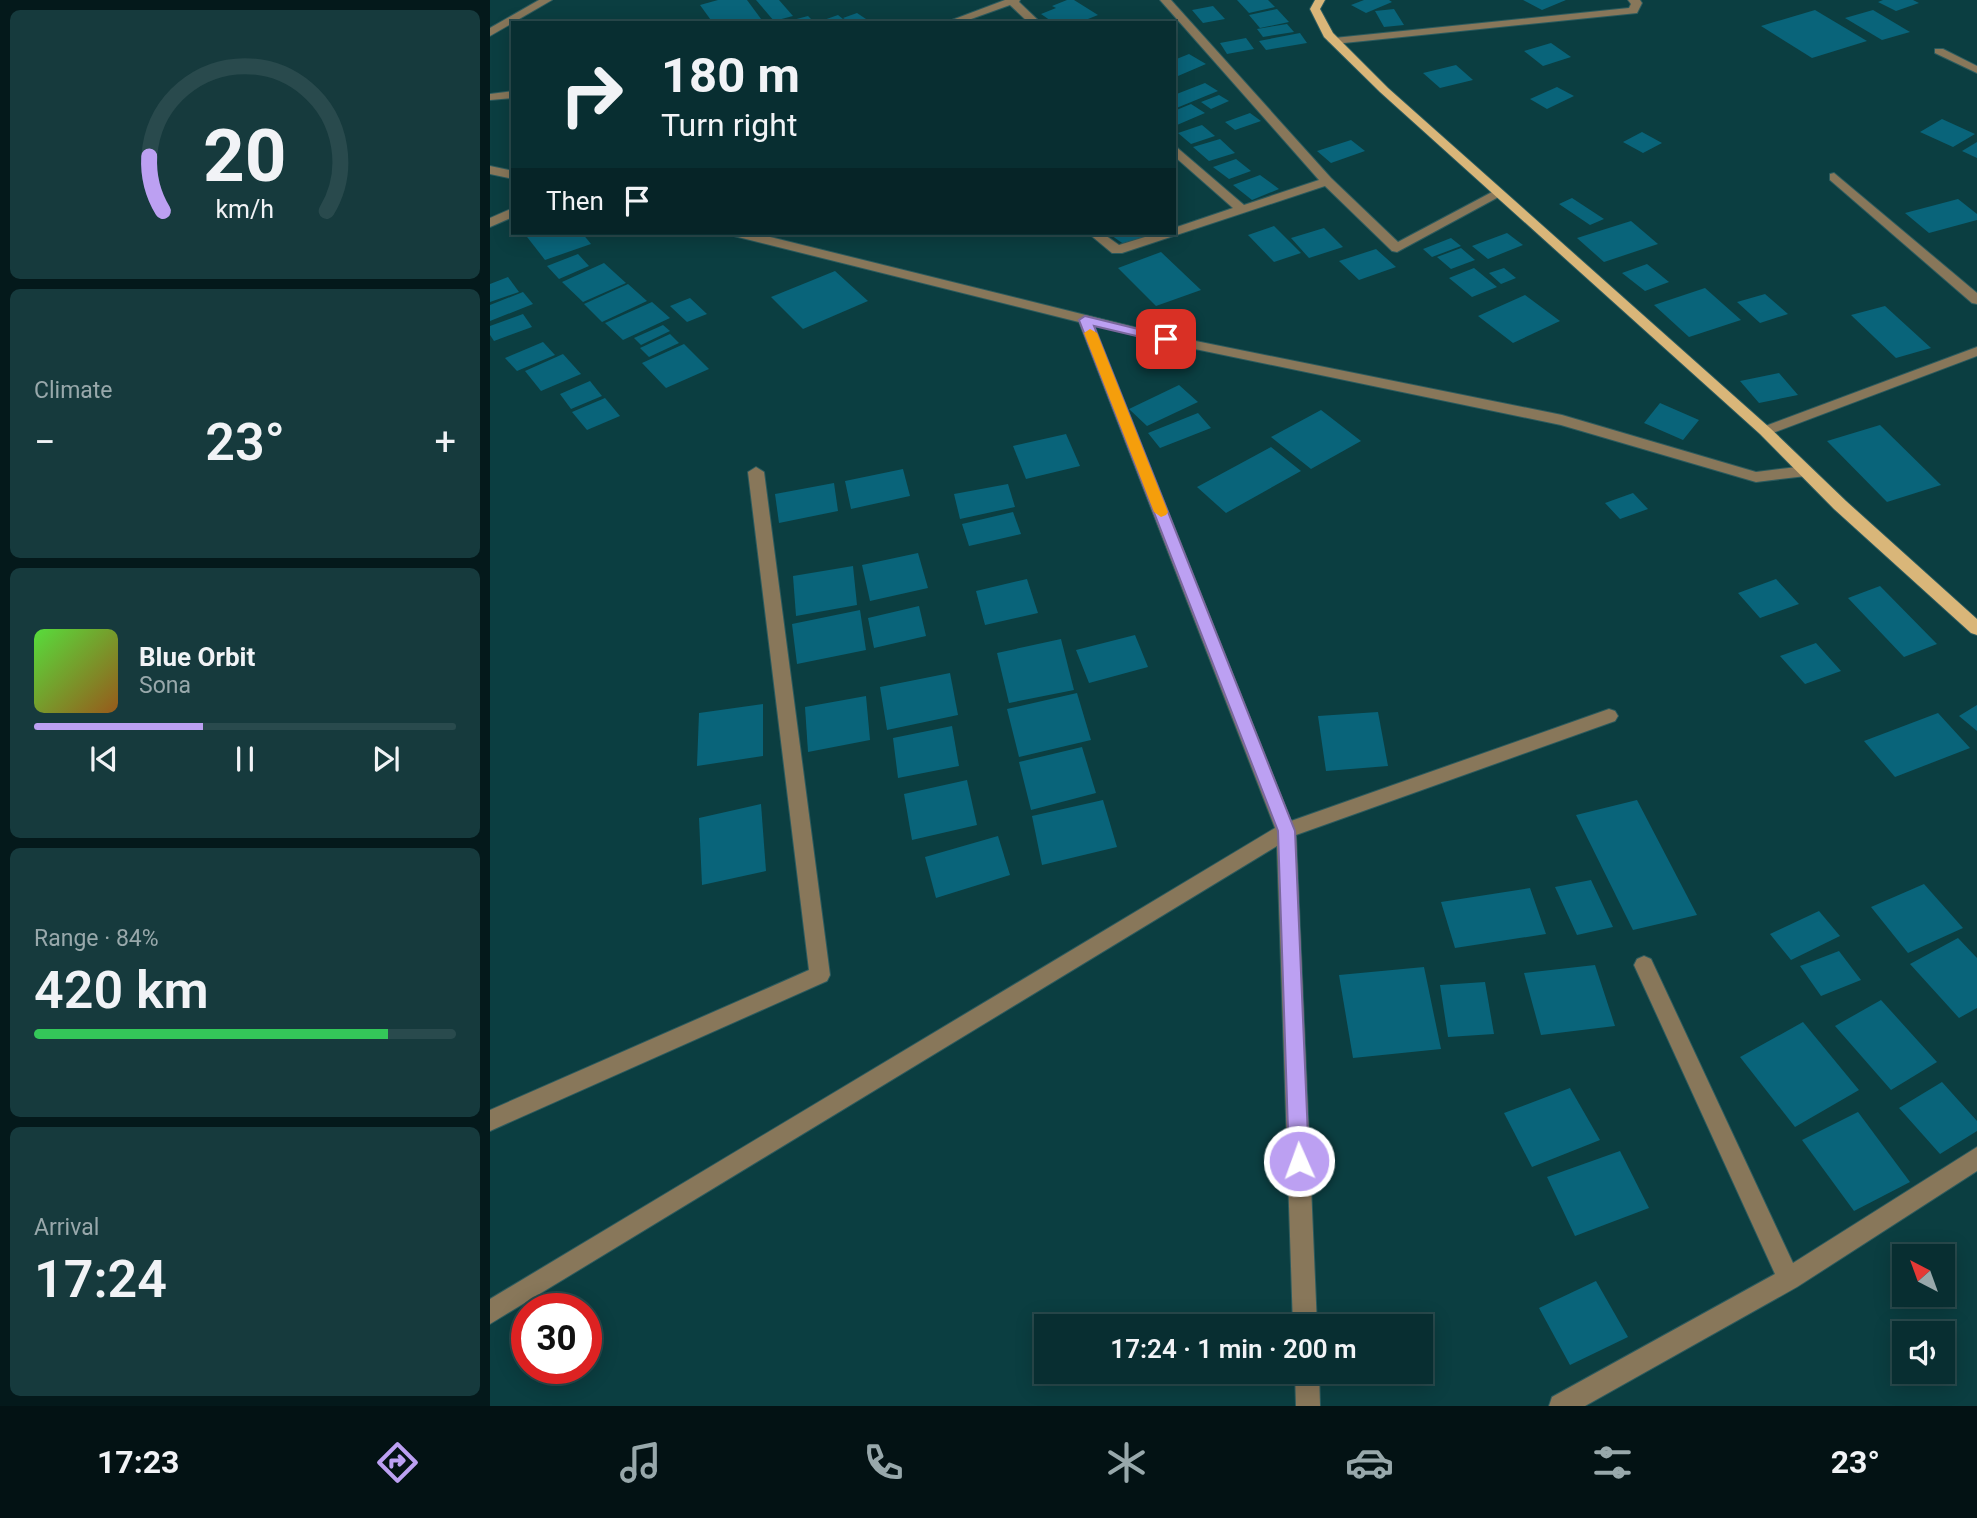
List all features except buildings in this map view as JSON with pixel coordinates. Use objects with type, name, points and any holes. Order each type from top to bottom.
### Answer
[{"type":"main road","points":[[1320,0],[1315,9],[1334,41],[1498,194],[1765,431],[1840,505],[1977,629]]},
{"type":"street","points":[[490,33],[547,0]]},
{"type":"street","points":[[1165,0],[1327,181],[1398,248],[1498,194]]},
{"type":"street","points":[[1334,41],[1633,11],[1637,3],[1633,0]]},
{"type":"street","points":[[955,21],[1013,1],[1034,21]]},
{"type":"street","points":[[1939,51],[1977,70]]},
{"type":"street","points":[[490,97],[511,94]]},
{"type":"street","points":[[1176,151],[1242,210]]},
{"type":"street","points":[[490,170],[511,175]]},
{"type":"street","points":[[1834,177],[1977,300]]},
{"type":"street","points":[[1176,231],[1327,181]]},
{"type":"street","points":[[490,223],[511,213]]},
{"type":"street","points":[[747,235],[1166,339],[1562,420],[1756,477],[1806,471]]},
{"type":"street","points":[[1097,235],[1117,250],[1164,235]]},
{"type":"street","points":[[1085,320],[1286,831],[1305,1314]]},
{"type":"street","points":[[1765,431],[1977,351]]},
{"type":"street","points":[[490,1121],[820,975],[756,472]]},
{"type":"street","points":[[490,1312],[1286,831],[1609,716]]},
{"type":"street","points":[[1644,965],[1789,1279]]},
{"type":"street","points":[[1562,1406],[1789,1279],[1977,1158]]},
{"type":"street","points":[[1307,1384],[1308,1406]]},
{"type":"slow traffic","points":[[1090,333],[1161,512]]},
{"type":"route","points":[[1166,339],[1085,320],[1286,831],[1299,1161]]}]
